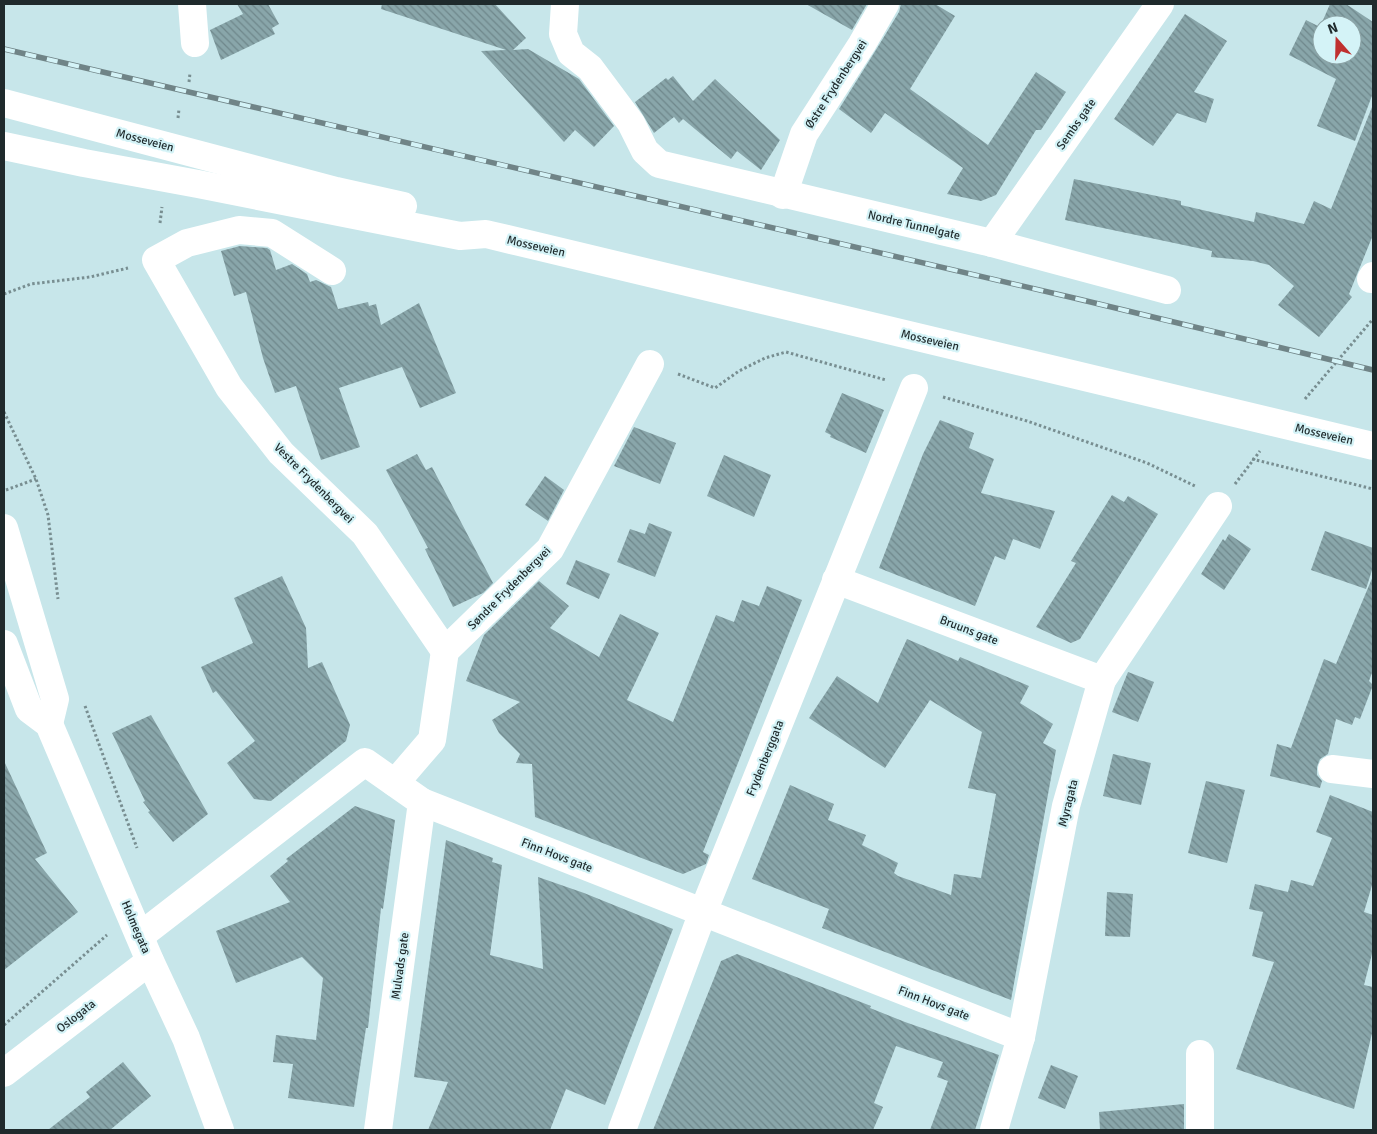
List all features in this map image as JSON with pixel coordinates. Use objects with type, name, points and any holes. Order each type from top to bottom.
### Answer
[{"type":"main road","points":[[192,4],[195,43]]},
{"type":"main road","name":"Nordre Tunnelgate","points":[[565,4],[563,34],[571,53],[590,68],[631,123],[645,151],[659,164],[783,195],[992,243],[1167,290]]},
{"type":"main road","name":"Østre Frydenbergvei","points":[[783,195],[804,134],[862,44],[885,4]]},
{"type":"main road","name":"Sembs gate","points":[[992,243],[1160,4]]},
{"type":"main road","name":"Mosseveien","points":[[4,103],[336,191],[464,220],[486,234]]},
{"type":"main road","name":"Mosseveien","points":[[4,146],[460,236],[486,234],[1373,446]]},
{"type":"main road","points":[[156,260],[187,243],[239,230],[272,233],[332,271]]},
{"type":"main road","name":"Vestre Frydenbergvei","points":[[156,260],[229,386],[281,453],[365,534],[445,651]]},
{"type":"main road","name":"Søndre Frydenbergvei","points":[[445,651],[550,549],[650,364]]},
{"type":"main road","name":"Frydenberggata","points":[[622,1130],[703,912],[914,388]]},
{"type":"main road","name":"Myragata","points":[[994,1130],[1022,1037],[1066,806],[1102,680],[1218,506]]},
{"type":"main road","points":[[4,528],[55,699],[49,724]]},
{"type":"main road","name":"Bruuns gate","points":[[836,580],[1102,680]]},
{"type":"main road","name":"Holmegata","points":[[4,644],[29,709],[49,724],[150,960],[186,1038],[220,1130]]},
{"type":"main road","points":[[395,783],[432,740],[445,651]]},
{"type":"main road","name":"Finn Hovs gate","points":[[135,925],[365,762],[422,802],[1022,1037]]},
{"type":"main road","points":[[1332,769],[1373,774]]},
{"type":"main road","name":"Mulvads gate","points":[[378,1130],[422,802]]},
{"type":"main road","name":"Oslogata","points":[[4,1073],[128,975],[150,960]]},
{"type":"main road","points":[[1200,1054],[1200,1130]]},
{"type":"path","points":[[4,294],[31,284],[90,277],[156,260]]},
{"type":"path","points":[[1303,400],[1373,319]]},
{"type":"path","points":[[4,412],[36,479],[48,515],[58,600]]},
{"type":"path","points":[[1265,445],[1252,460],[1373,489]]},
{"type":"path","points":[[6,490],[36,479]]},
{"type":"path","points":[[82,699],[139,853]]},
{"type":"path","points":[[4,1025],[135,925]]},
{"type":"building","points":[[237,4],[268,4],[279,24],[272,28],[275,34],[221,60],[210,30],[243,14]]},
{"type":"building","points":[[382,4],[495,4],[526,38],[513,50],[528,49],[579,79],[614,126],[594,147],[575,130],[564,142],[481,51],[506,50],[381,9]]},
{"type":"building","points":[[806,4],[867,4],[852,30]]},
{"type":"building","points":[[901,4],[935,4],[955,16],[910,89],[988,145],[1036,72],[1066,92],[1041,130],[1036,130],[996,195],[981,201],[947,194],[963,168],[885,113],[871,133],[839,109],[899,12]]},
{"type":"building","points":[[1330,4],[1346,4],[1373,22],[1373,93],[1355,141],[1317,126],[1336,79],[1289,55],[1306,20],[1312,23],[1312,65],[1362,65],[1362,15],[1325,15]]},
{"type":"building","points":[[1185,14],[1227,41],[1194,92],[1214,99],[1206,123],[1177,113],[1153,146],[1114,119]]},
{"type":"building","points":[[673,76],[693,101],[715,79],[780,140],[761,170],[737,151],[731,159],[683,119],[679,123],[674,117],[654,133],[635,102],[666,78],[668,80]]},
{"type":"building","points":[[1372,107],[1373,235],[1349,294],[1352,297],[1319,337],[1278,305],[1294,286],[1269,265],[1253,261],[1211,257],[1212,251],[1065,220],[1074,179],[1181,201],[1181,205],[1254,222],[1256,212],[1304,224],[1314,201],[1331,209]]},
{"type":"building","points":[[240,246],[267,248],[270,250],[276,270],[292,264],[307,274],[310,282],[316,280],[331,287],[338,309],[368,302],[369,306],[376,304],[381,325],[419,303],[456,393],[420,408],[402,367],[339,388],[360,447],[321,460],[296,386],[275,393],[263,358],[246,292],[234,296],[221,251]]},
{"type":"building","points":[[842,393],[884,410],[866,453],[830,437],[831,435],[825,432]]},
{"type":"building","points":[[940,420],[974,433],[969,448],[994,459],[981,493],[1055,511],[1040,549],[1013,539],[1005,560],[995,556],[975,606],[879,568],[923,454]]},
{"type":"building","points":[[634,427],[676,443],[660,484],[614,466]]},
{"type":"building","points":[[417,454],[426,470],[432,467],[493,583],[483,593],[453,607],[425,549],[428,548],[386,470]]},
{"type":"building","points":[[724,455],[771,475],[754,517],[707,496]]},
{"type":"building","points":[[545,476],[564,490],[548,521],[525,505]]},
{"type":"building","points":[[1112,495],[1124,502],[1128,496],[1158,514],[1080,639],[1071,643],[1036,627],[1076,563],[1071,561]]},
{"type":"building","points":[[649,523],[672,532],[655,577],[617,562],[630,529],[645,534]]},
{"type":"building","points":[[1325,531],[1373,548],[1373,567],[1366,589],[1311,570]]},
{"type":"building","points":[[1229,534],[1251,549],[1224,590],[1201,574],[1223,539],[1225,541]]},
{"type":"building","points":[[576,560],[610,574],[599,599],[566,584]]},
{"type":"building","points":[[282,576],[306,628],[308,668],[322,662],[350,725],[346,741],[271,801],[254,799],[227,763],[255,741],[216,691],[213,693],[201,667],[253,643],[234,598]]},
{"type":"building","points":[[1373,576],[1373,670],[1369,681],[1373,685],[1360,719],[1355,717],[1352,725],[1336,719],[1328,754],[1320,759],[1317,767],[1317,775],[1322,781],[1320,788],[1270,776],[1277,744],[1291,748],[1324,659],[1336,664]]},
{"type":"building","points":[[539,581],[569,606],[550,628],[599,657],[620,614],[659,633],[627,700],[673,722],[716,615],[734,622],[742,600],[759,606],[767,586],[802,600],[703,852],[709,855],[706,864],[683,874],[535,817],[532,764],[516,763],[520,754],[499,733],[492,720],[520,702],[466,681],[484,635]]},
{"type":"building","points":[[907,639],[958,661],[960,657],[1029,686],[1020,703],[1053,724],[1043,743],[1056,750],[1011,1000],[822,928],[829,909],[752,879],[790,785],[834,804],[828,820],[866,835],[862,845],[898,863],[894,873],[898,876],[951,895],[954,874],[981,878],[996,794],[968,788],[982,732],[930,700],[885,768],[809,718],[837,676],[878,703]]},
{"type":"building","points":[[1128,672],[1154,682],[1138,722],[1112,712]]},
{"type":"building","points":[[151,715],[208,814],[173,842],[148,812],[150,811],[143,802],[145,801],[112,733]]},
{"type":"building","points":[[1113,754],[1151,763],[1141,805],[1103,796]]},
{"type":"building","points":[[4,761],[47,853],[35,859],[78,912],[4,970]]},
{"type":"building","points":[[1206,781],[1245,790],[1227,863],[1188,853]]},
{"type":"building","points":[[1330,795],[1373,812],[1373,882],[1364,912],[1373,915],[1373,950],[1364,985],[1373,987],[1373,1029],[1354,1109],[1236,1069],[1274,962],[1252,956],[1263,912],[1249,909],[1255,884],[1288,892],[1291,880],[1313,886],[1332,838],[1316,832]]},
{"type":"building","points":[[355,806],[395,820],[383,909],[381,908],[368,1028],[366,1028],[354,1107],[288,1098],[293,1064],[273,1062],[276,1035],[316,1040],[323,978],[302,957],[236,983],[216,931],[290,902],[270,876],[288,861],[286,859]]},
{"type":"building","points":[[446,840],[493,858],[492,862],[502,865],[490,955],[543,969],[538,877],[584,893],[673,929],[605,1105],[566,1089],[550,1130],[428,1130],[448,1082],[414,1077]]},
{"type":"building","points":[[1107,892],[1133,894],[1130,937],[1105,936]]},
{"type":"building","points":[[737,954],[871,1006],[870,1008],[905,1022],[999,1055],[975,1130],[930,1130],[948,1081],[937,1077],[943,1062],[896,1046],[874,1103],[883,1107],[873,1130],[653,1130],[721,961]]},
{"type":"building","points":[[123,1062],[151,1096],[110,1130],[48,1130],[90,1097],[86,1092]]},
{"type":"building","points":[[1051,1065],[1078,1076],[1065,1109],[1038,1098]]},
{"type":"building","points":[[1184,1104],[1184,1130],[1100,1130],[1099,1112]]},
{"type":"railway","points":[[4,49],[1074,298],[1373,370]]}]
